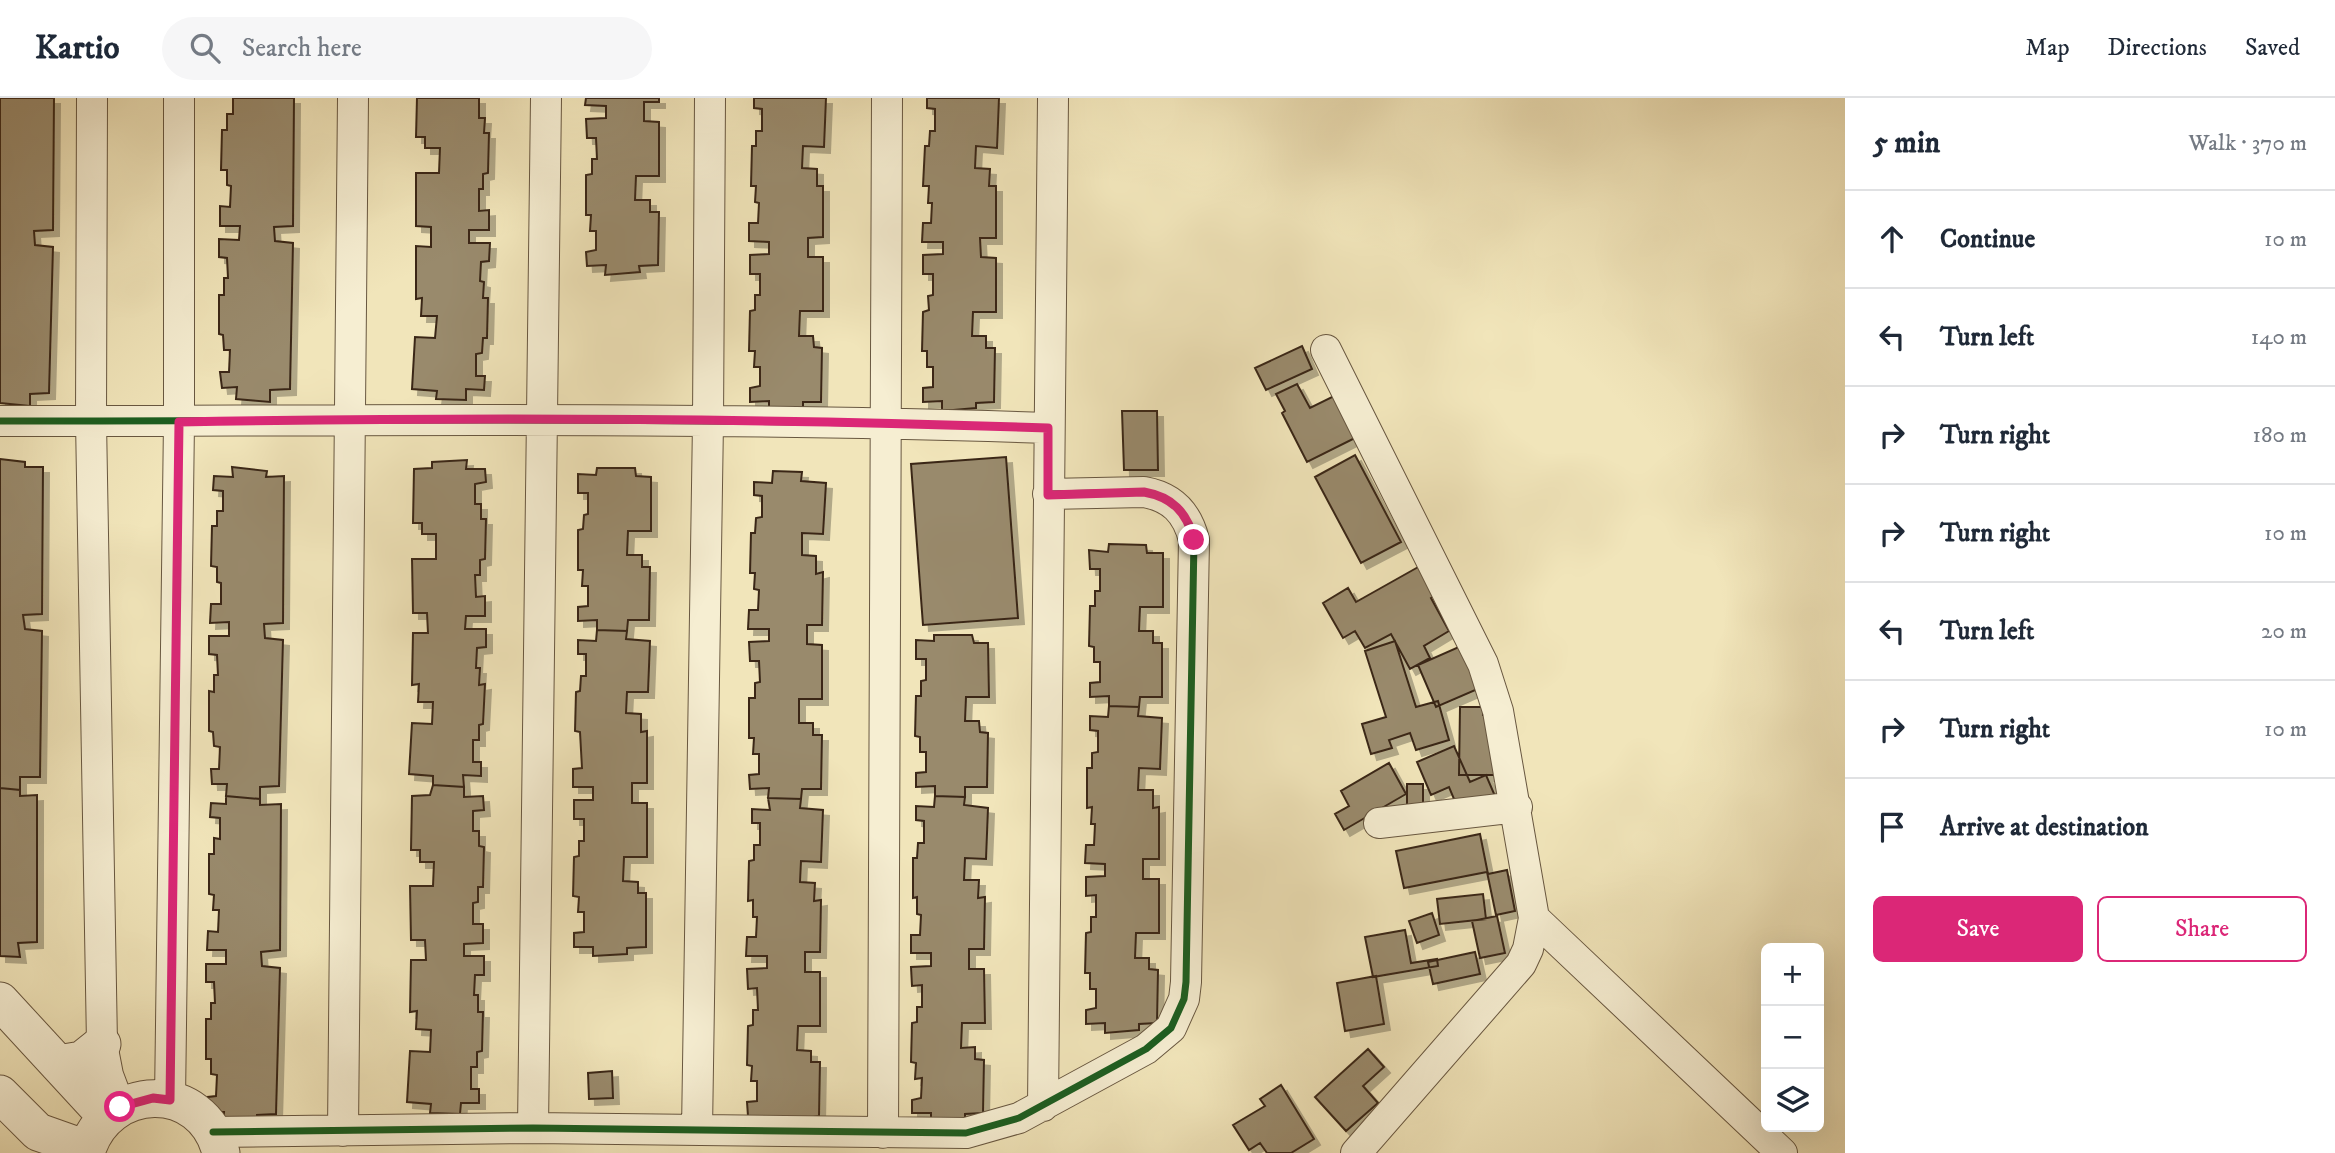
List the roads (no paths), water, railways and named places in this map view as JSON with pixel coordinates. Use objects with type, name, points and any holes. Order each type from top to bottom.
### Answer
[{"type":"street","points":[[92,98],[91,421],[102,1044],[113,1111]]},
{"type":"street","points":[[170,1100],[179,422],[179,98]]},
{"type":"street","points":[[343,1131],[353,98]]},
{"type":"street","points":[[533,1128],[546,98]]},
{"type":"street","points":[[697,1130],[710,98]]},
{"type":"street","points":[[883,1133],[887,98]]},
{"type":"street","points":[[1044,1106],[1053,98]]},
{"type":"street","points":[[1326,350],[1483,664],[1498,711],[1517,807],[1534,918],[1528,949],[1521,964],[1356,1153]]},
{"type":"street","points":[[0,421],[542,420],[887,423],[1048,428]]},
{"type":"street","points":[[0,1094],[23,1138],[49,1137],[86,1151],[113,1111],[153,1098],[170,1100],[195,1112],[217,1143],[343,1131],[533,1128],[966,1133],[1019,1118],[1044,1106],[1159,1039],[1171,1028],[1184,999],[1194,540],[1182,512],[1159,495],[1144,492],[1048,495]]},
{"type":"street","points":[[1379,822],[1517,807]]},
{"type":"street","points":[[1534,918],[1782,1153]]},
{"type":"street","points":[[0,1001],[58,1064],[113,1111]]},
{"type":"street","points":[[58,1064],[82,1060],[102,1044]]}]
